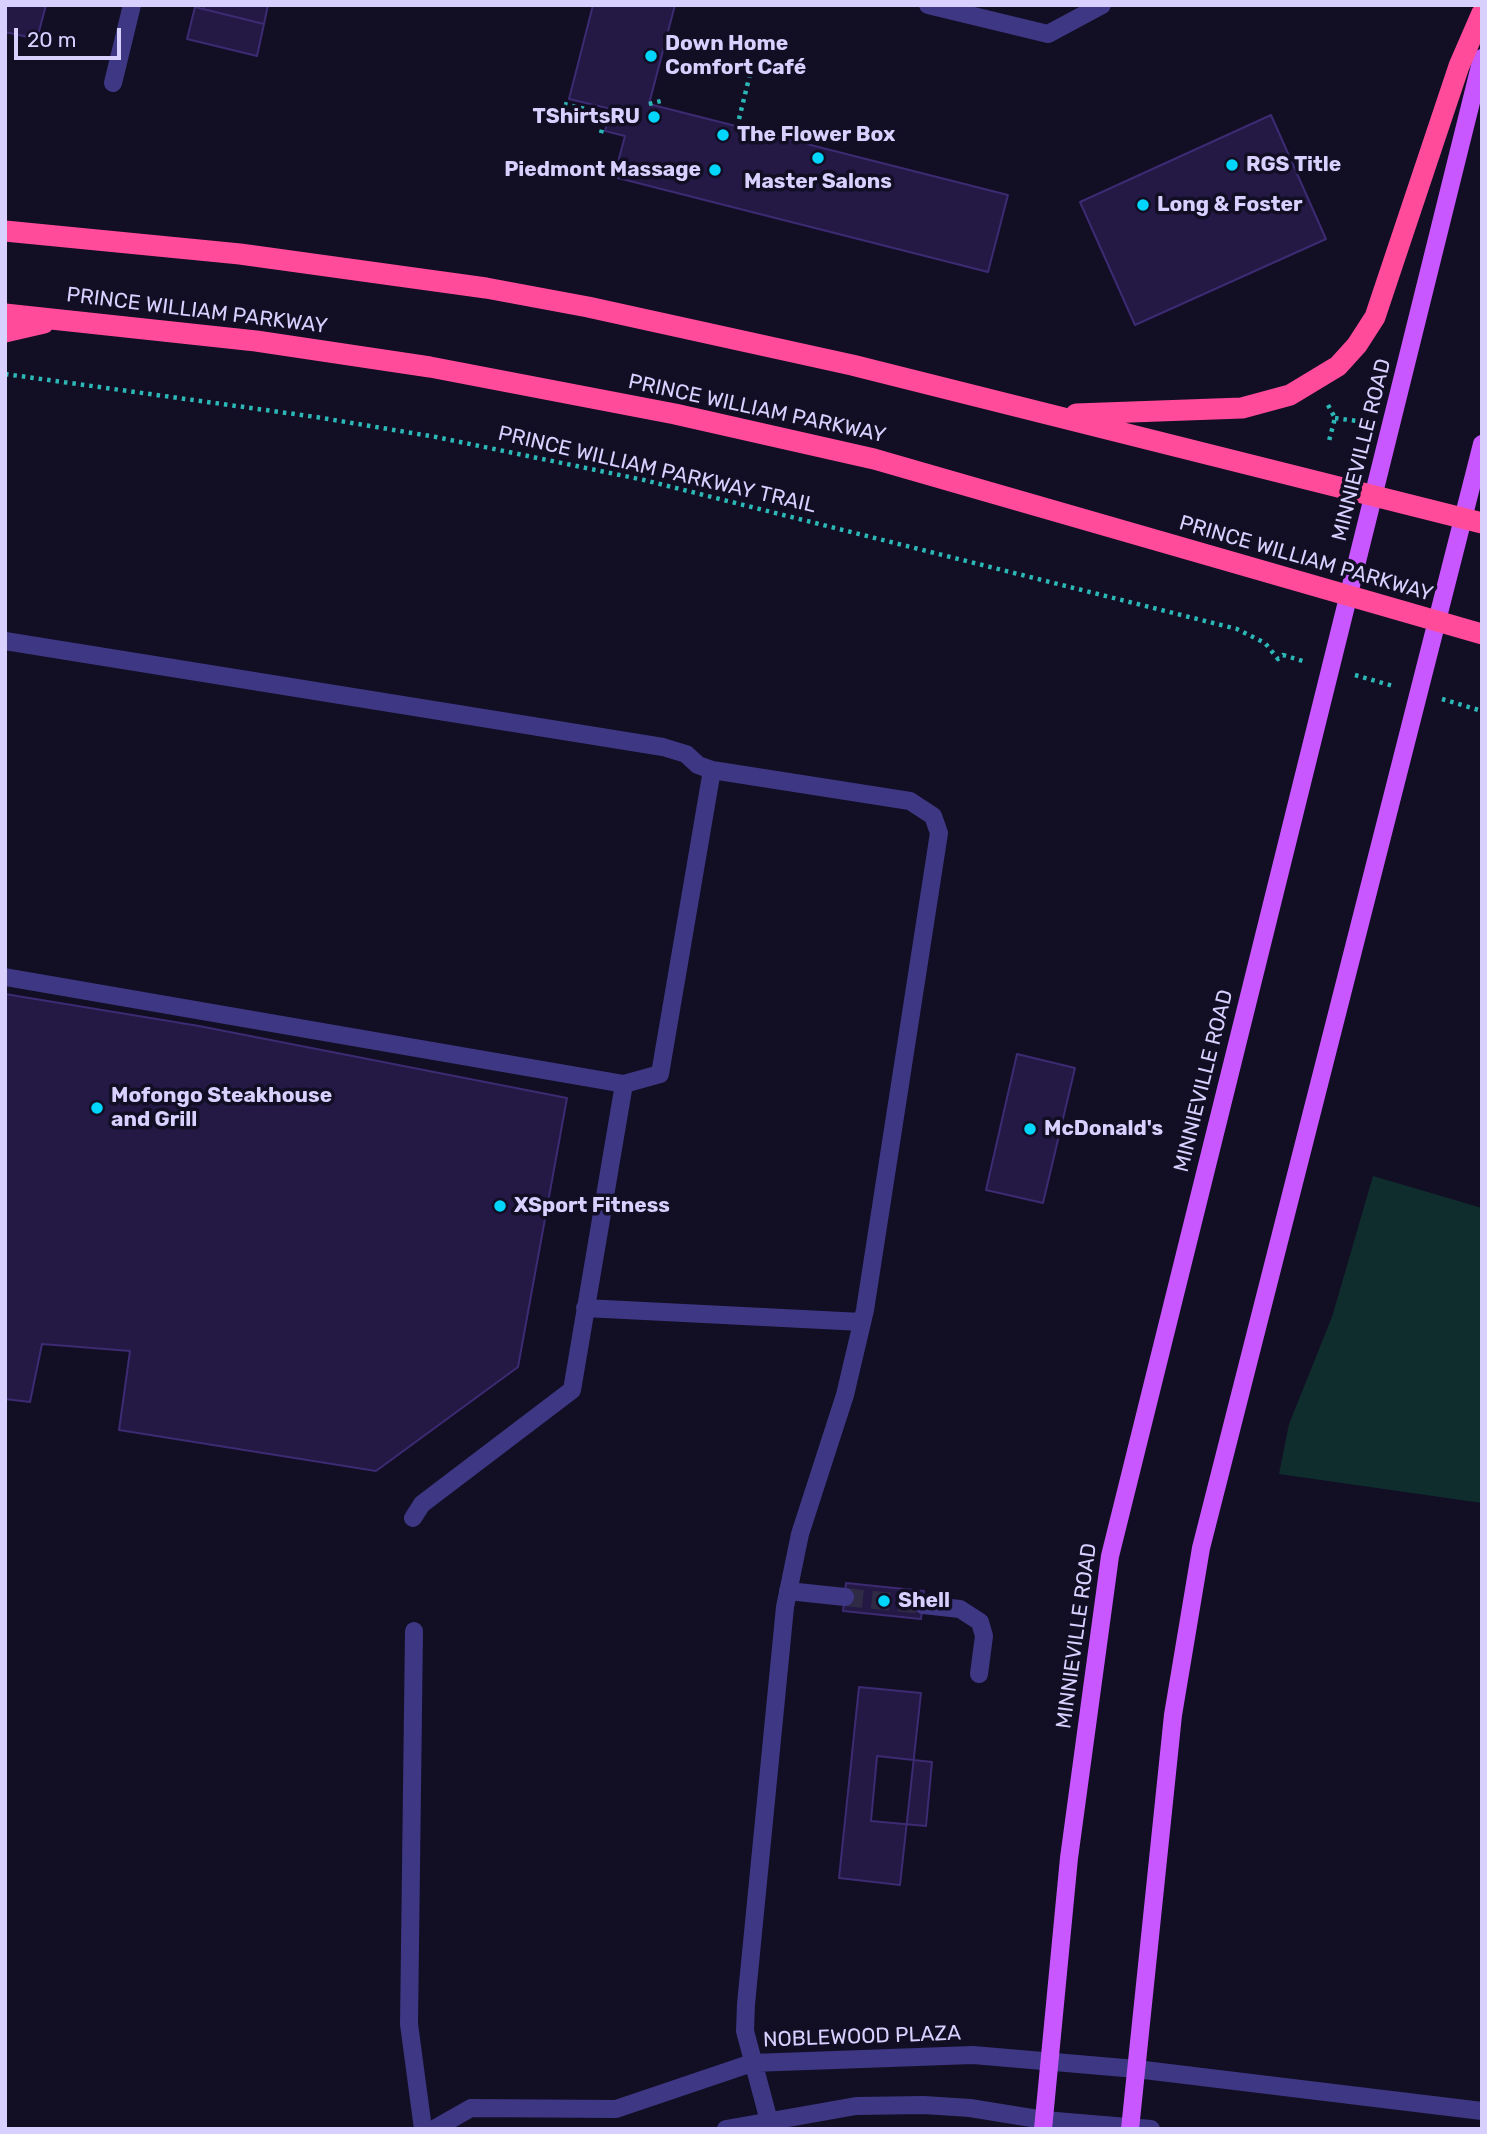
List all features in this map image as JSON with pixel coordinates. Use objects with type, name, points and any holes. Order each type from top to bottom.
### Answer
[{"type":"highway","points":[[1050,415],[1242,408],[1290,394],[1338,366],[1357,345],[1375,317],[1458,66],[1482,13]]},
{"type":"highway","points":[[5,231],[240,254],[486,288],[588,307],[852,365],[1473,521]]},
{"type":"highway","name":"PRINCE WILLIAM PARKWAY","points":[[5,314],[62,318],[256,341],[430,368],[675,414],[874,459],[1482,634]]},
{"type":"highway","points":[[5,332],[62,318]]},
{"type":"main road","name":"MINNIEVILLE ROAD","points":[[1044,2124],[1069,1858],[1110,1556],[1482,58]]},
{"type":"main road","points":[[1130,2128],[1173,1715],[1201,1548],[1413,704],[1437,623],[1473,521],[1482,444]]},
{"type":"street","points":[[113,83],[132,5]]},
{"type":"street","points":[[928,5],[1048,34],[1102,5]]},
{"type":"street","points":[[5,641],[663,747],[686,754],[698,765],[712,770],[910,801],[920,805],[933,816],[939,833],[862,1322],[845,1395],[800,1534],[788,1591],[746,2004],[746,2031],[752,2063],[769,2121]]},
{"type":"street","points":[[5,977],[624,1084],[660,1074],[712,770]]},
{"type":"street","points":[[413,1518],[422,1504],[572,1390],[624,1084]]},
{"type":"street","points":[[585,1308],[862,1322]]},
{"type":"street","points":[[788,1591],[845,1597]]},
{"type":"street","points":[[923,1605],[960,1609],[980,1622],[984,1636],[979,1674]]},
{"type":"street","points":[[414,1630],[409,2024],[424,2129]]},
{"type":"street","name":"NOBLEWOOD PLAZA","points":[[434,2129],[471,2108],[616,2109],[752,2063],[973,2055],[1136,2069],[1482,2111]]},
{"type":"street","points":[[726,2129],[856,2106],[924,2105],[970,2108],[1044,2124],[1151,2129]]},
{"type":"path","points":[[739,119],[751,70]]},
{"type":"path","points":[[649,104],[665,100]]},
{"type":"path","points":[[564,104],[606,114],[600,137]]},
{"type":"path","name":"PRINCE WILLIAM PARKWAY TRAIL","points":[[5,374],[329,419],[436,437],[644,480],[1224,625],[1258,637],[1278,659],[1283,655]]},
{"type":"path","points":[[1326,401],[1335,418],[1329,441]]},
{"type":"path","points":[[1335,418],[1357,421]]},
{"type":"green space","points":[[1373,1176],[1482,1208],[1482,1503],[1279,1474],[1289,1424],[1332,1317]]},
{"type":"building","points":[[5,5],[46,5],[37,39],[5,32]]},
{"type":"building","points":[[204,5],[268,5],[264,24],[203,9]]},
{"type":"building","points":[[593,5],[675,5],[649,104],[1008,195],[988,272],[614,177],[625,136],[605,131],[611,109],[569,99]]},
{"type":"building","points":[[195,7],[264,24],[257,56],[187,39]]},
{"type":"building","points":[[1271,115],[1326,239],[1135,325],[1080,202]]},
{"type":"building","points":[[5,994],[199,1026],[567,1098],[518,1367],[376,1471],[119,1430],[130,1351],[42,1344],[30,1402],[5,1399]]},
{"type":"building","name":"McDonald's","points":[[1017,1054],[1075,1068],[1043,1203],[986,1190]]},
{"type":"building","name":"Shell","points":[[846,1583],[924,1591],[921,1619],[843,1611]]},
{"type":"building","points":[[859,1687],[921,1693],[900,1885],[839,1878]]},
{"type":"building","points":[[877,1756],[932,1762],[926,1826],[871,1821]]},
{"type":"tunnel","points":[[845,1597],[923,1605]]},
{"type":"place","name":"Down Home Comfort Café","points":[[651,56]]},
{"type":"place","name":"TShirtsRU","points":[[654,117]]},
{"type":"place","name":"The Flower Box","points":[[723,135]]},
{"type":"place","name":"Master Salons","points":[[818,158]]},
{"type":"place","name":"RGS Title","points":[[1232,165]]},
{"type":"place","name":"Piedmont Massage","points":[[715,170]]},
{"type":"place","name":"Long & Foster","points":[[1143,205]]},
{"type":"place","name":"Mofongo Steakhouse and Grill","points":[[97,1108]]},
{"type":"place","name":"McDonald's","points":[[1030,1129]]},
{"type":"place","name":"XSport Fitness","points":[[500,1206]]},
{"type":"place","name":"Shell","points":[[884,1601]]}]
